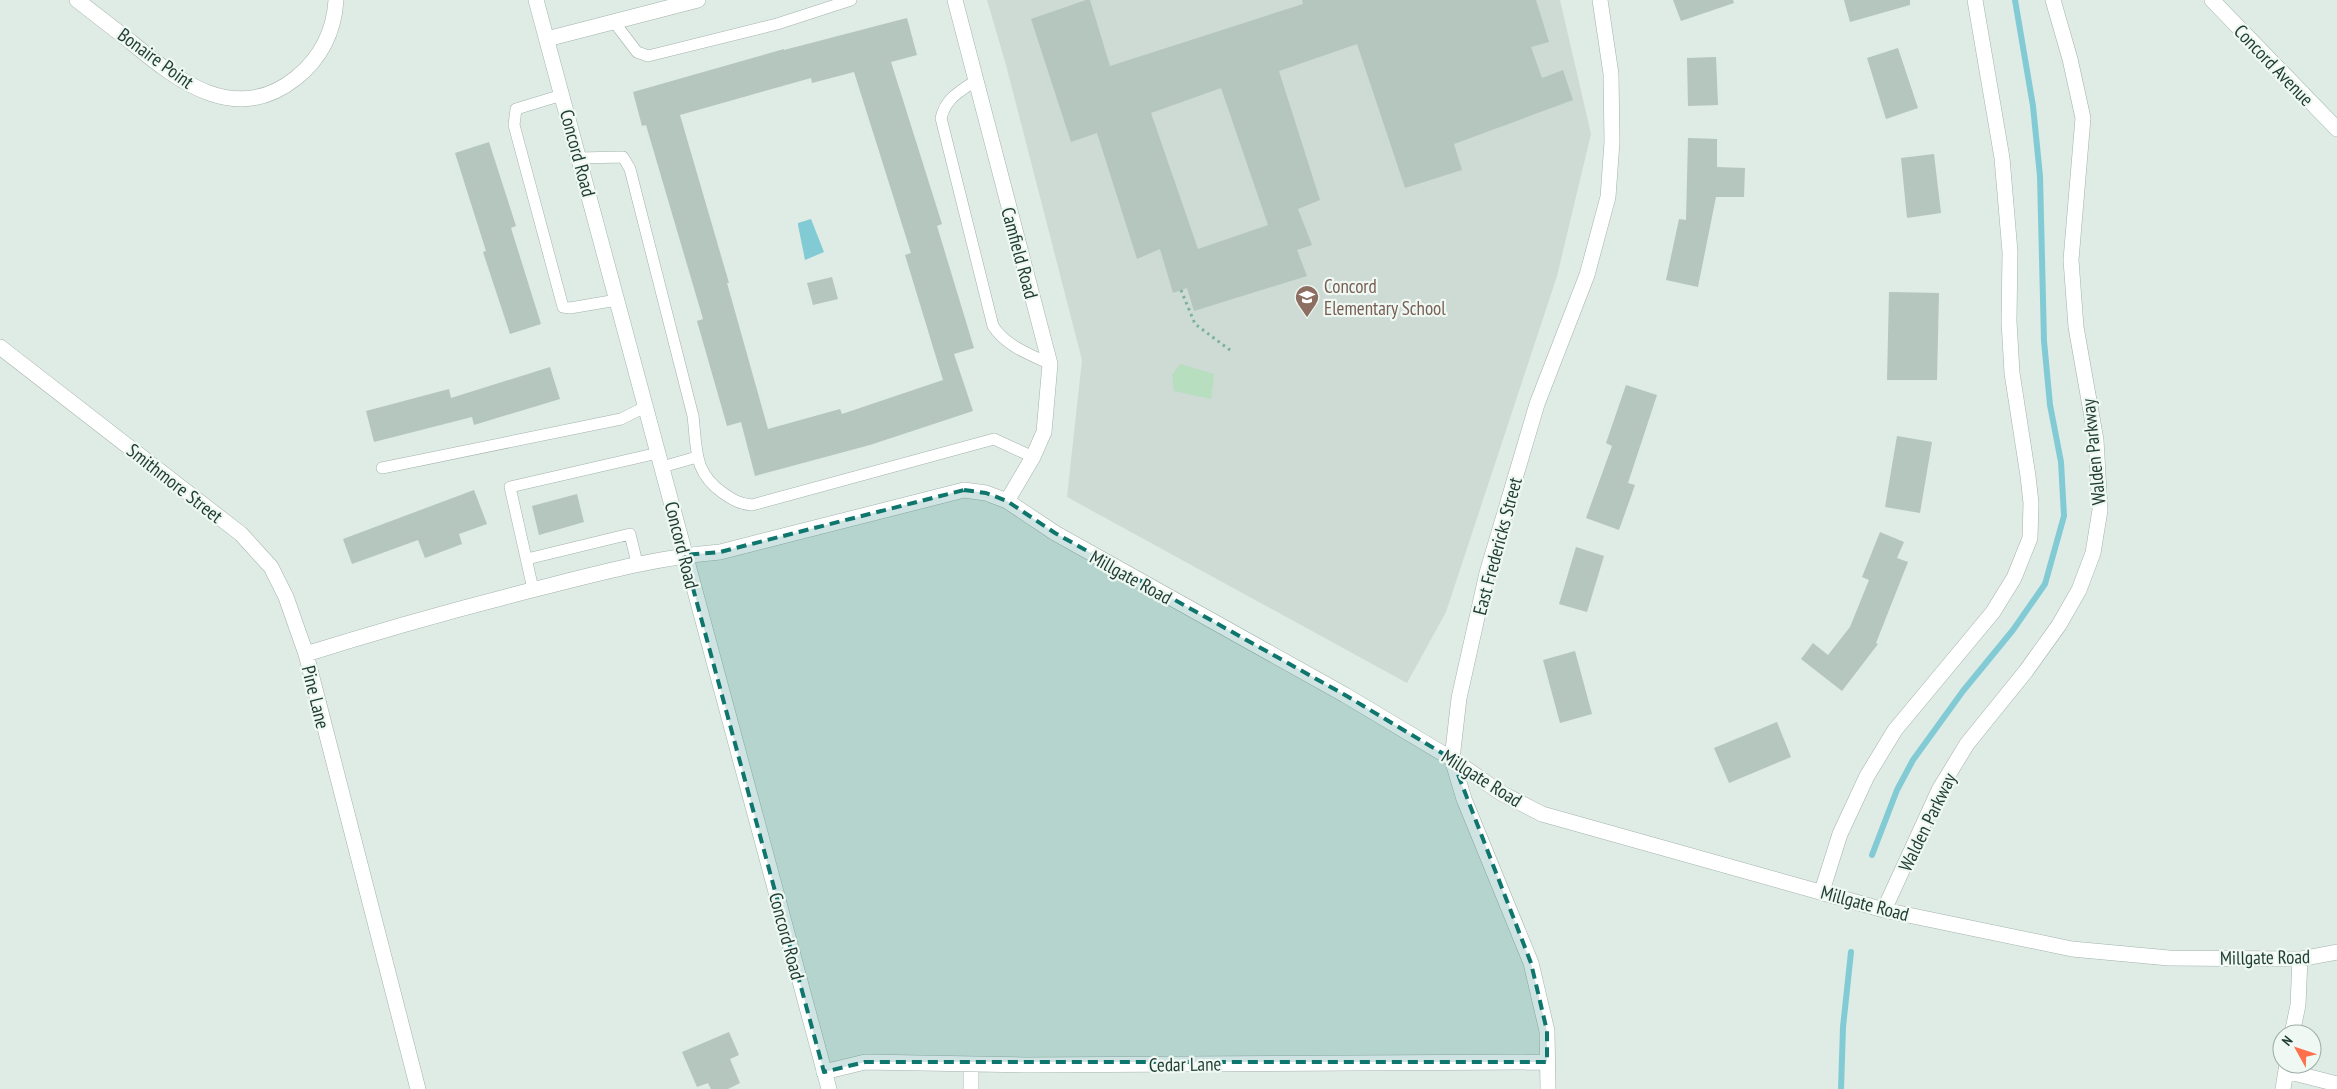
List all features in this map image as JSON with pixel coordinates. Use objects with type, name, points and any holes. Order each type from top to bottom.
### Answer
[{"type":"street","name":"Bonaire Point","points":[[77,0],[175,76],[197,89],[220,97],[244,99],[267,95],[288,84],[307,69],[322,50],[332,26],[336,0]]},
{"type":"street","name":"Concord Road","points":[[536,0],[829,1089]]},
{"type":"street","points":[[547,39],[698,0]]},
{"type":"street","name":"Camfield Road","points":[[955,0],[1050,364],[1044,432],[1033,457],[1007,501]]},
{"type":"street","name":"East Fredericks Street","points":[[1548,1089],[1547,1031],[1531,963],[1464,799],[1452,759],[1459,698],[1487,573],[1537,404],[1587,275],[1608,197],[1612,142],[1611,74],[1600,0]]},
{"type":"street","points":[[1822,891],[1840,834],[1872,769],[1895,730],[1993,612],[2014,578],[2030,538],[2031,504],[2028,476],[2012,372],[2009,321],[2010,252],[2002,158],[1975,0]]},
{"type":"street","name":"Walden Parkway","points":[[1884,910],[1939,790],[1967,744],[2026,671],[2059,625],[2079,590],[2093,553],[2100,510],[2096,440],[2076,327],[2071,260],[2083,118],[2070,59],[2053,0]]},
{"type":"street","name":"Concord Avenue","points":[[2212,0],[2337,129]]},
{"type":"street","name":"Smithmore Street","points":[[0,347],[241,534],[271,567],[286,598],[306,654]]},
{"type":"street","name":"Millgate Road","points":[[684,555],[720,552],[964,490],[986,494],[1007,501],[1056,533],[1345,696],[1452,759],[1501,793],[1542,814],[1822,891],[1884,910],[2072,949],[2169,958],[2300,959],[2337,952]]},
{"type":"street","name":"Pine Lane","points":[[418,1089],[306,654],[427,617],[533,589],[638,563],[684,555]]},
{"type":"street","points":[[2294,1024],[2298,1005],[2300,959]]},
{"type":"street","name":"Cedar Lane","points":[[824,1072],[865,1062],[971,1064],[1547,1062]]},
{"type":"street","points":[[971,1064],[971,1089]]},
{"type":"street","points":[[2283,1089],[2285,1074]]},
{"type":"street","points":[[2305,1074],[2337,1084]]},
{"type":"lane","points":[[614,22],[636,52],[648,56],[777,24],[851,0]]},
{"type":"lane","points":[[975,81],[950,98],[943,108],[940,118],[991,316],[999,335],[1010,344],[1050,364]]},
{"type":"lane","points":[[562,95],[516,109],[514,125],[564,307],[617,300]]},
{"type":"lane","points":[[579,158],[624,157],[630,169],[693,416],[697,457],[701,470],[711,485],[739,503],[752,506],[994,439],[1033,457]]},
{"type":"lane","points":[[382,468],[621,419],[645,407]]},
{"type":"lane","points":[[533,589],[510,487],[660,460],[697,457]]},
{"type":"lane","points":[[527,559],[630,534],[638,563]]},
{"type":"path","points":[[1181,290],[1195,324],[1230,350]]},
{"type":"highlighted area","points":[[964,490],[986,493],[1007,501],[1055,533],[1345,695],[1452,759],[1531,963],[1547,1031],[1547,1062],[865,1062],[824,1072],[684,555],[720,552]]},
{"type":"shaded area","name":"Concord Elementary School","points":[[987,0],[1560,0],[1591,134],[1557,276],[1446,612],[1407,683],[1067,497],[1082,360],[1006,65]]},
{"type":"green space","points":[[1180,364],[1214,374],[1211,399],[1174,391],[1172,375]]},
{"type":"water","points":[[811,219],[824,252],[805,260],[798,223]]},
{"type":"building","points":[[1090,0],[1110,66],[1303,4],[1302,0],[1536,0],[1549,42],[1531,47],[1542,78],[1563,70],[1573,100],[1454,144],[1462,170],[1405,188],[1357,44],[1279,71],[1320,200],[1298,209],[1312,245],[1297,250],[1307,276],[1194,311],[1187,288],[1173,293],[1160,249],[1137,259],[1097,133],[1071,142],[1031,19]],"holes":[[[1221,88],[1268,225],[1198,249],[1151,113]]]},
{"type":"building","points":[[1673,0],[1733,0],[1734,3],[1681,21]]},
{"type":"building","points":[[1844,0],[1910,0],[1910,5],[1850,22]]},
{"type":"building","points":[[907,18],[917,55],[891,62],[942,224],[937,226],[974,348],[954,354],[973,411],[870,445],[755,476],[741,422],[727,426],[697,321],[703,319],[646,125],[642,126],[633,92]],"holes":[[[854,72],[911,253],[905,255],[943,380],[842,414],[840,409],[768,429],[727,283],[729,283],[680,115],[811,78],[812,83]]]},
{"type":"building","points":[[1898,48],[1918,108],[1886,119],[1867,58]]},
{"type":"building","points":[[1716,57],[1718,105],[1688,106],[1687,58]]},
{"type":"building","points":[[1688,138],[1717,139],[1717,167],[1745,168],[1744,197],[1716,197],[1698,287],[1666,280],[1679,219],[1686,220]]},
{"type":"building","points":[[489,142],[516,226],[511,228],[541,324],[510,334],[483,252],[486,251],[455,153]]},
{"type":"building","points":[[1934,154],[1941,213],[1907,218],[1901,158]]},
{"type":"building","points":[[832,277],[838,299],[813,305],[807,283]]},
{"type":"building","points":[[1889,292],[1939,293],[1937,380],[1887,380]]},
{"type":"building","points":[[550,367],[560,399],[474,425],[472,417],[374,442],[366,411],[449,389],[451,398]]},
{"type":"building","points":[[1626,385],[1657,395],[1628,483],[1635,485],[1619,530],[1586,518],[1612,446],[1606,443]]},
{"type":"building","points":[[1897,436],[1932,442],[1920,513],[1885,507]]},
{"type":"building","points":[[474,490],[487,524],[459,534],[462,544],[425,558],[418,540],[352,564],[343,539]]},
{"type":"building","points":[[577,494],[584,522],[539,535],[532,506]]},
{"type":"building","points":[[1880,532],[1904,542],[1897,558],[1908,562],[1876,643],[1878,644],[1842,691],[1801,659],[1813,643],[1828,655],[1850,627],[1869,580],[1862,577]]},
{"type":"building","points":[[1576,547],[1604,556],[1587,612],[1559,604]]},
{"type":"building","points":[[1575,651],[1592,714],[1560,723],[1543,660]]},
{"type":"building","points":[[1777,722],[1791,757],[1729,783],[1714,748]]},
{"type":"building","points":[[729,1032],[739,1055],[730,1059],[740,1083],[728,1089],[711,1089],[708,1083],[697,1087],[682,1052]]},
{"type":"waterway","points":[[1872,855],[1897,790],[1913,760],[1963,691],[2013,630],[2045,584],[2064,516],[2061,462],[2050,405],[2044,341],[2040,176],[2033,106],[2015,0]]},
{"type":"waterway","points":[[1841,1089],[1843,1027],[1851,952]]},
{"type":"place","name":"Concord Elementary School","points":[[1307,318]]}]
